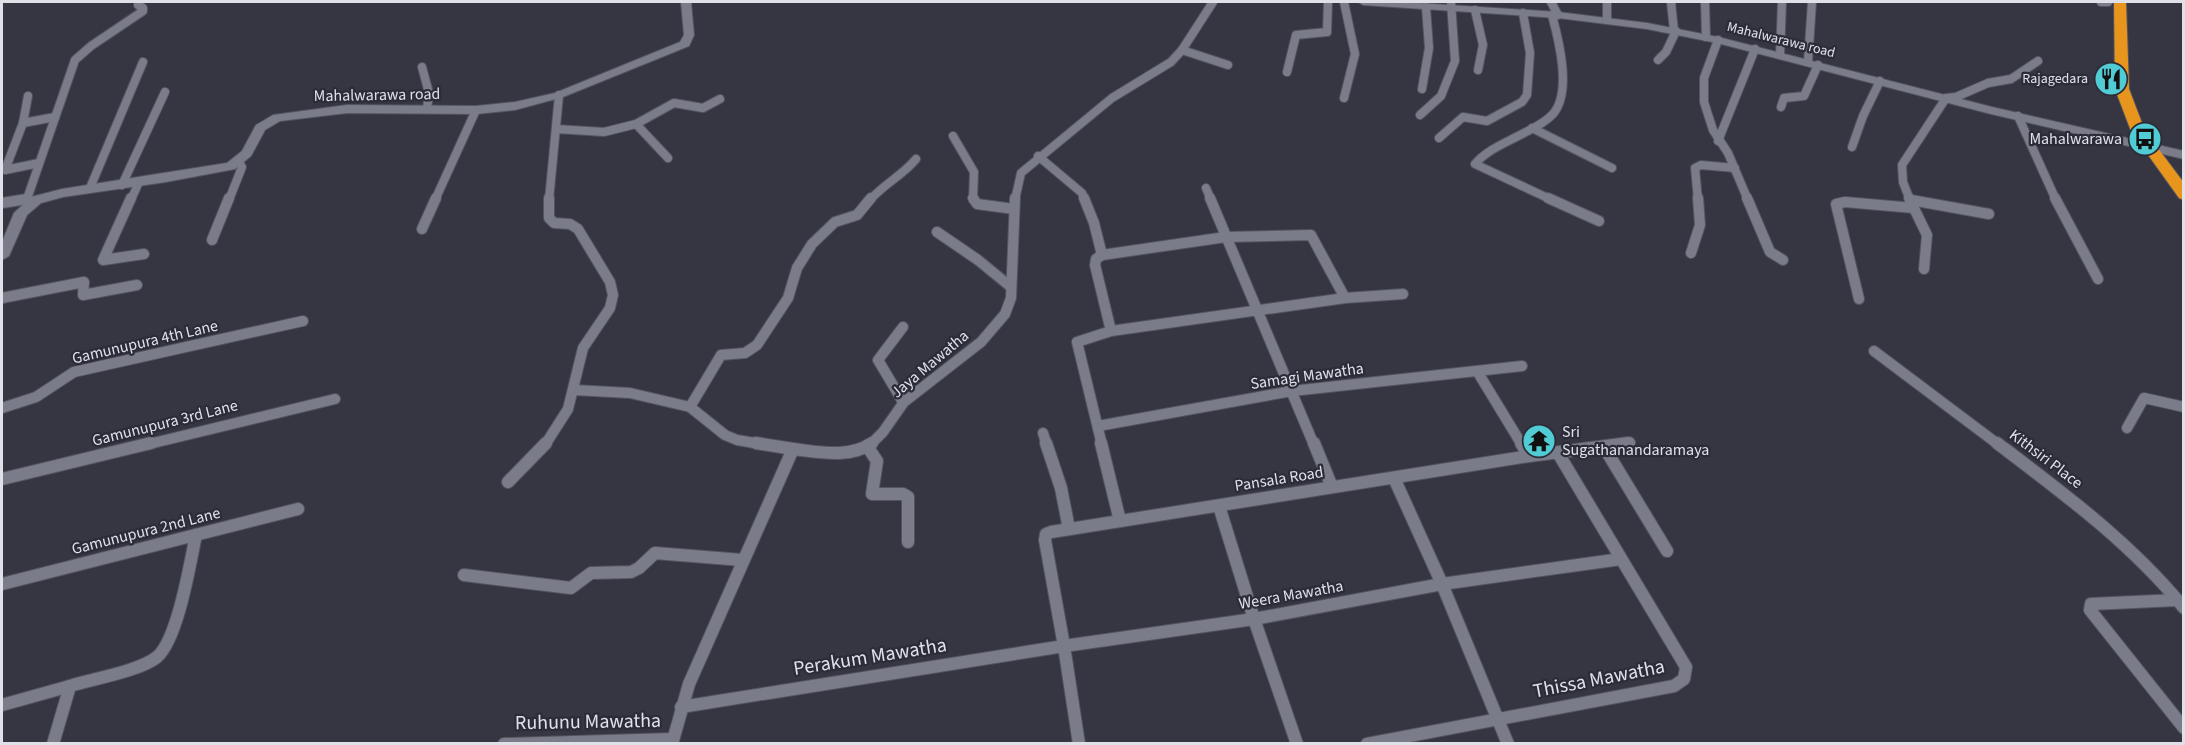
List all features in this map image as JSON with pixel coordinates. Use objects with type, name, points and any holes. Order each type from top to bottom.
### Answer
[{"type":"highway","points":[[2120,2],[2122,89],[2138,131],[2184,184]]},
{"type":"highway","points":[[2129,2],[2130,91],[2137,115],[2153,148],[2184,195]]},
{"type":"street","points":[[2,256],[17,219],[29,201],[39,163],[75,60],[91,46],[143,11],[138,5],[139,2]]},
{"type":"street","name":"Mahalwarawa road","points":[[239,162],[247,153],[260,128],[277,118],[347,109],[476,110],[515,106],[558,95],[685,44],[689,35],[686,2]]},
{"type":"street","name":"Jaya Mawatha","points":[[867,446],[883,432],[903,402],[995,328],[1009,308],[1018,177],[1038,156],[1112,98],[1171,62],[1182,50],[1213,2]]},
{"type":"street","points":[[1287,72],[1296,35],[1305,32],[1321,35],[1327,32],[1328,2]]},
{"type":"street","points":[[1344,2],[1355,54],[1344,98]]},
{"type":"street","name":"Mahalwarawa road","points":[[1363,2],[1425,7],[1452,5],[1475,10],[1607,20],[1718,39],[2018,116],[2184,155]]},
{"type":"street","points":[[1551,2],[1560,49],[1562,88],[1559,104],[1553,114],[1493,150],[1477,161],[1476,165],[1599,221]]},
{"type":"street","points":[[1607,2],[1607,20]]},
{"type":"street","points":[[1658,60],[1666,52],[1675,31],[1671,2]]},
{"type":"street","points":[[1705,2],[1706,37]]},
{"type":"street","points":[[1780,55],[1782,2]]},
{"type":"street","points":[[1781,107],[1784,98],[1804,96],[1813,63],[1812,2]]},
{"type":"street","points":[[2101,2],[2108,2]]},
{"type":"street","points":[[1420,116],[1441,96],[1455,61],[1452,5]]},
{"type":"street","points":[[1422,89],[1429,48],[1425,7]]},
{"type":"street","points":[[1475,10],[1483,45],[1478,69]]},
{"type":"street","points":[[1439,138],[1463,117],[1487,121],[1522,102],[1527,95],[1530,53],[1523,13]]},
{"type":"street","points":[[1718,39],[1703,84],[1707,119],[1718,141],[1728,153],[1770,252],[1783,260]]},
{"type":"street","points":[[1718,141],[1755,49]]},
{"type":"street","points":[[1182,50],[1228,65]]},
{"type":"street","points":[[1924,269],[1927,233],[1912,204],[1900,172],[1902,165],[1946,98],[1956,97],[1988,83],[2011,79],[2038,61]]},
{"type":"street","points":[[90,188],[143,62]]},
{"type":"street","points":[[422,67],[429,93],[427,109]]},
{"type":"street","points":[[1852,147],[1863,116],[1880,81]]},
{"type":"street","points":[[122,185],[165,92]]},
{"type":"street","points":[[508,482],[551,438],[568,409],[583,348],[610,308],[613,295],[610,282],[578,229],[570,224],[554,223],[549,218],[550,174],[558,95]]},
{"type":"street","points":[[28,96],[23,123],[5,170],[39,163]]},
{"type":"street","points":[[556,129],[604,132],[636,124],[674,103],[703,109],[711,107],[720,99]]},
{"type":"street","points":[[422,229],[476,110]]},
{"type":"street","points":[[2018,116],[2060,209],[2098,279]]},
{"type":"street","points":[[23,123],[55,117]]},
{"type":"street","points":[[636,124],[668,158]]},
{"type":"street","points":[[1532,128],[1612,168]]},
{"type":"street","points":[[953,136],[974,172],[973,201],[977,204],[1014,209]]},
{"type":"street","points":[[1038,156],[1082,194],[1091,214],[1102,255]]},
{"type":"street","points":[[690,407],[721,355],[751,350],[764,336],[788,298],[796,268],[812,244],[835,222],[857,215],[880,188],[909,168],[916,159]]},
{"type":"street","points":[[2,203],[29,201],[90,188],[122,185],[222,168],[239,162],[242,166],[212,240]]},
{"type":"street","points":[[1691,253],[1700,225],[1695,168],[1701,165],[1735,168]]},
{"type":"street","points":[[139,182],[103,260],[144,254]]},
{"type":"street","points":[[1206,188],[1332,488]]},
{"type":"street","points":[[1859,299],[1836,204],[1845,202],[1912,204],[1989,214]]},
{"type":"street","points":[[937,232],[978,260],[1011,287]]},
{"type":"street","points":[[1112,331],[1095,265],[1096,259],[1102,255],[1226,237],[1311,235],[1345,298]]},
{"type":"street","points":[[2,298],[84,282],[83,295],[137,285]]},
{"type":"street","points":[[1120,521],[1077,342],[1112,331],[1345,298],[1403,294]]},
{"type":"street","name":"Gamunupura 4th Lane","points":[[2,408],[36,397],[74,372],[303,321]]},
{"type":"street","points":[[903,327],[878,360],[903,402]]},
{"type":"street","name":"Kithsiri Place","points":[[1874,351],[2079,505],[2157,574],[2180,604]]},
{"type":"street","name":"Samagi Mawatha","points":[[1098,426],[1292,391],[1522,366]]},
{"type":"street","points":[[1477,371],[1529,456]]},
{"type":"street","points":[[574,390],[630,393],[690,407],[725,435],[737,440],[794,449],[841,452],[856,451],[867,446],[877,461],[872,494],[877,496],[903,494],[908,497],[908,542]]},
{"type":"street","points":[[2127,428],[2144,398],[2184,406]]},
{"type":"street","name":"Gamunupura 3rd Lane","points":[[2,479],[335,399]]},
{"type":"street","points":[[1042,433],[1061,488],[1069,528]]},
{"type":"street","name":"Pansala Road","points":[[1064,646],[1045,540],[1046,534],[1051,532],[1529,456],[1630,443]]},
{"type":"street","points":[[1604,447],[1667,551]]},
{"type":"street","points":[[673,741],[689,684],[742,560],[794,449]]},
{"type":"street","name":"Thissa Mawatha","points":[[1367,744],[1681,683],[1686,676],[1686,667],[1558,453]]},
{"type":"street","points":[[1394,478],[1442,584],[1508,744]]},
{"type":"street","points":[[1219,506],[1254,619],[1297,744]]},
{"type":"street","name":"Gamunupura 2nd Lane","points":[[2,584],[298,509]]},
{"type":"street","points":[[2,705],[152,660],[163,651],[174,628],[196,535]]},
{"type":"street","points":[[464,575],[571,588],[591,573],[631,572],[655,554],[742,560]]},
{"type":"street","name":"Weera Mawatha","points":[[1064,646],[1254,619],[1442,584],[1621,559]]},
{"type":"street","points":[[2180,604],[2091,604],[2090,610],[2184,728]]},
{"type":"street","points":[[1064,646],[1079,744]]},
{"type":"street","name":"Perakum Mawatha","points":[[681,707],[1064,646]]},
{"type":"street","points":[[53,744],[70,686]]},
{"type":"street","name":"Ruhunu Mawatha","points":[[504,744],[673,741]]},
{"type":"place","name":"Rajagedara","points":[[2111,79]]},
{"type":"place","name":"Mahalwarawa","points":[[2145,139]]},
{"type":"place","name":"Sri Sugathanandaramaya","points":[[1539,441]]}]
